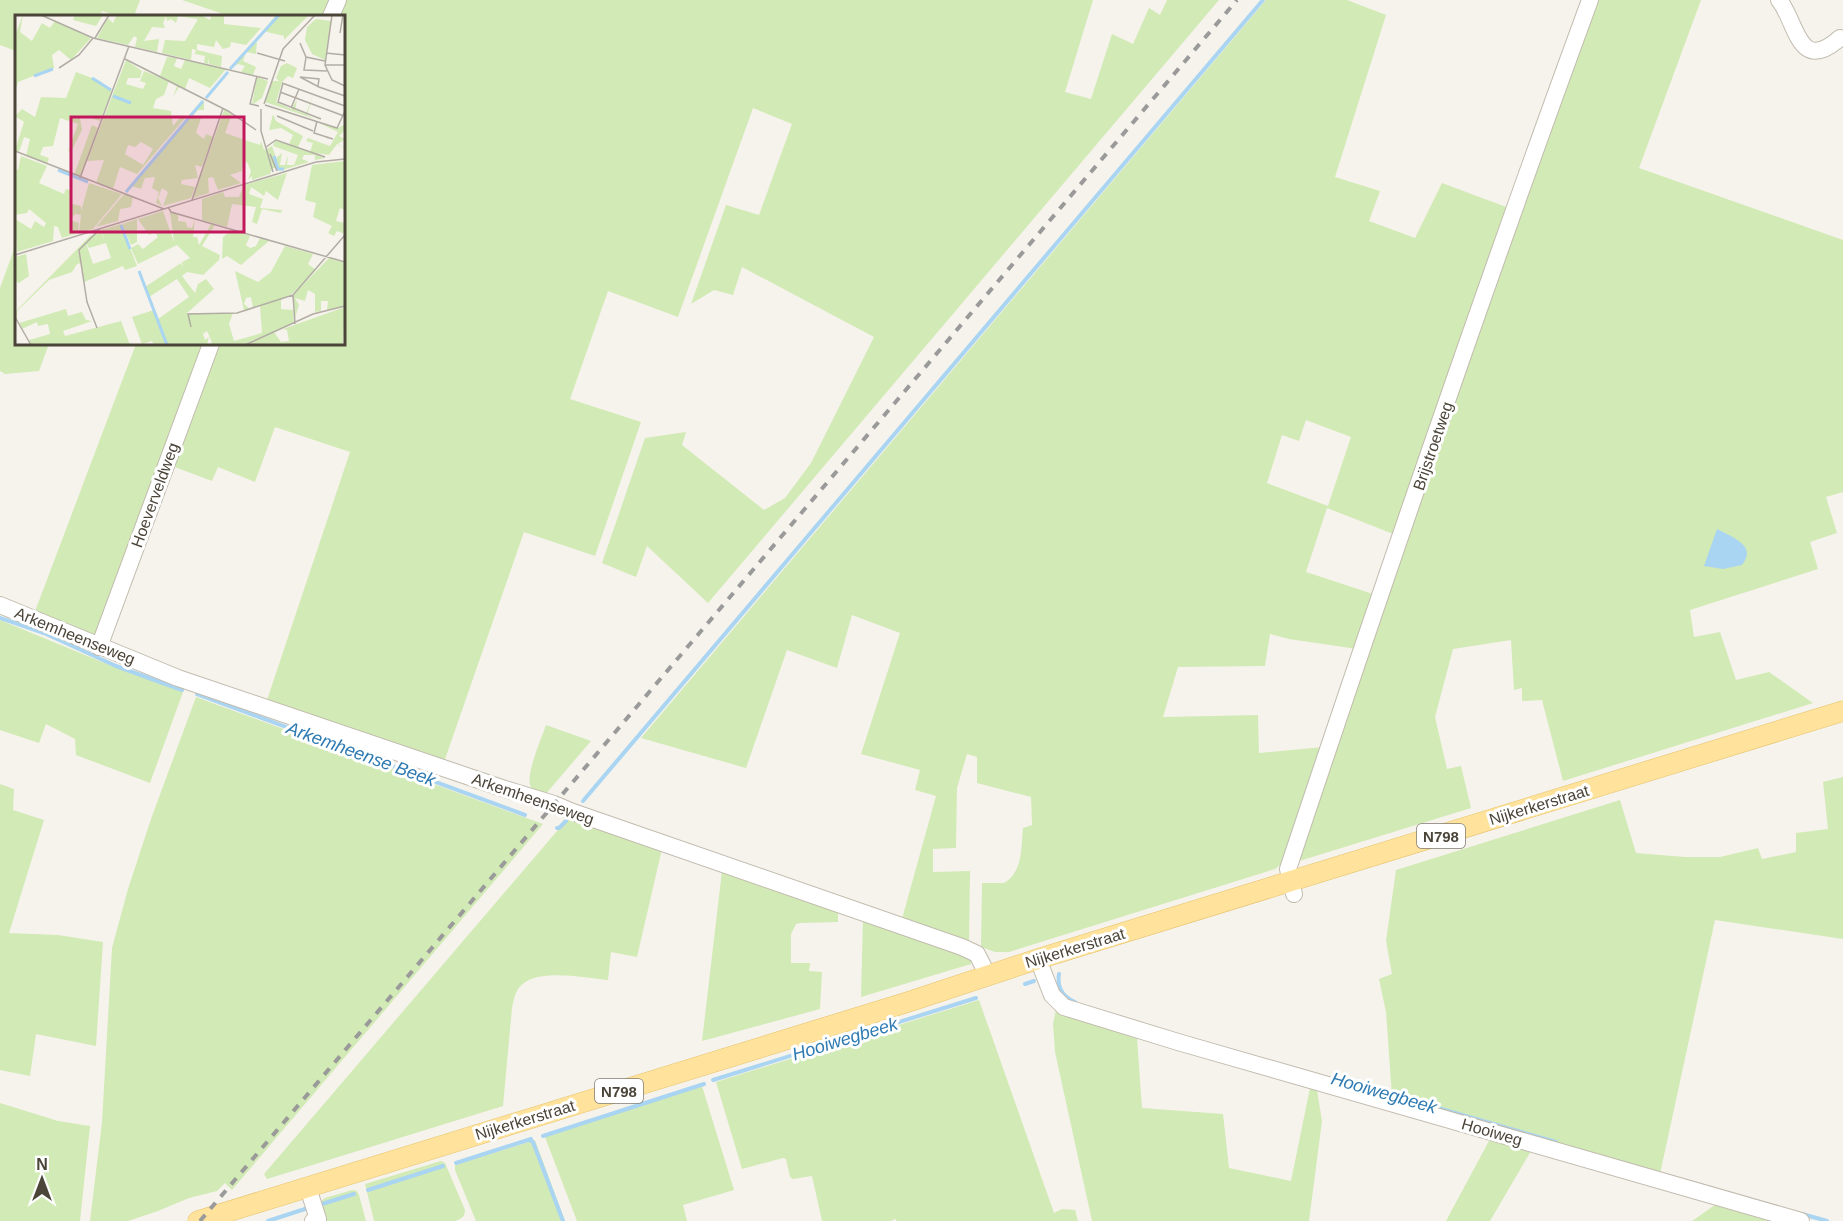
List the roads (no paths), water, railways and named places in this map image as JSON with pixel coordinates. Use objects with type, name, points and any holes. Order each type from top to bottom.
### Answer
[{"type":"main road","name":"Nijkerkerstraat","points":[[198,1221],[908,1002],[1038,959],[1292,888],[1843,711]]},
{"type":"street","points":[[331,15],[338,0]]},
{"type":"street","name":"Brijstroetweg","points":[[1292,888],[1288,869],[1392,557],[1516,200],[1590,0]]},
{"type":"street","points":[[1779,0],[1803,45],[1815,50],[1822,49],[1842,35]]},
{"type":"street","name":"Hoeverveldweg","points":[[99,647],[211,345]]},
{"type":"street","name":"Arkemheenseweg","points":[[0,605],[178,678],[554,804],[962,947],[977,954],[988,976]]},
{"type":"street","name":"Hooiweg","points":[[1038,959],[1052,995],[1064,1007],[1801,1221]]},
{"type":"street","points":[[308,1188],[318,1219],[313,1221]]},
{"type":"water","points":[[1717,529],[1736,539],[1745,547],[1746,558],[1742,565],[1723,569],[1704,566]]},
{"type":"waterway","points":[[583,801],[1263,0]]},
{"type":"waterway","name":"Arkemheense Beek","points":[[0,618],[44,633],[116,666],[182,690]]},
{"type":"waterway","name":"Arkemheense Beek","points":[[197,694],[525,815]]},
{"type":"waterway","name":"Arkemheense Beek","points":[[557,828],[566,821]]},
{"type":"waterway","name":"Hooiwegbeek","points":[[1059,974],[1062,991],[1075,1002]]},
{"type":"waterway","name":"Hooiwegbeek","points":[[1025,984],[1034,981]]},
{"type":"waterway","name":"Hooiwegbeek","points":[[713,1080],[976,998]]},
{"type":"waterway","name":"Hooiwegbeek","points":[[543,1136],[704,1084]]},
{"type":"waterway","name":"Hooiwegbeek","points":[[1379,1091],[1556,1142]]},
{"type":"waterway","points":[[456,1163],[531,1139]]},
{"type":"waterway","points":[[529,1140],[533,1142],[563,1221]]},
{"type":"waterway","points":[[368,1190],[443,1166]]},
{"type":"waterway","points":[[322,1204],[354,1194]]},
{"type":"waterway","points":[[268,1221],[305,1209]]},
{"type":"waterway","name":"Hooiwegbeek","points":[[1802,1214],[1827,1221]]},
{"type":"railway","points":[[200,1221],[1237,0]]}]
